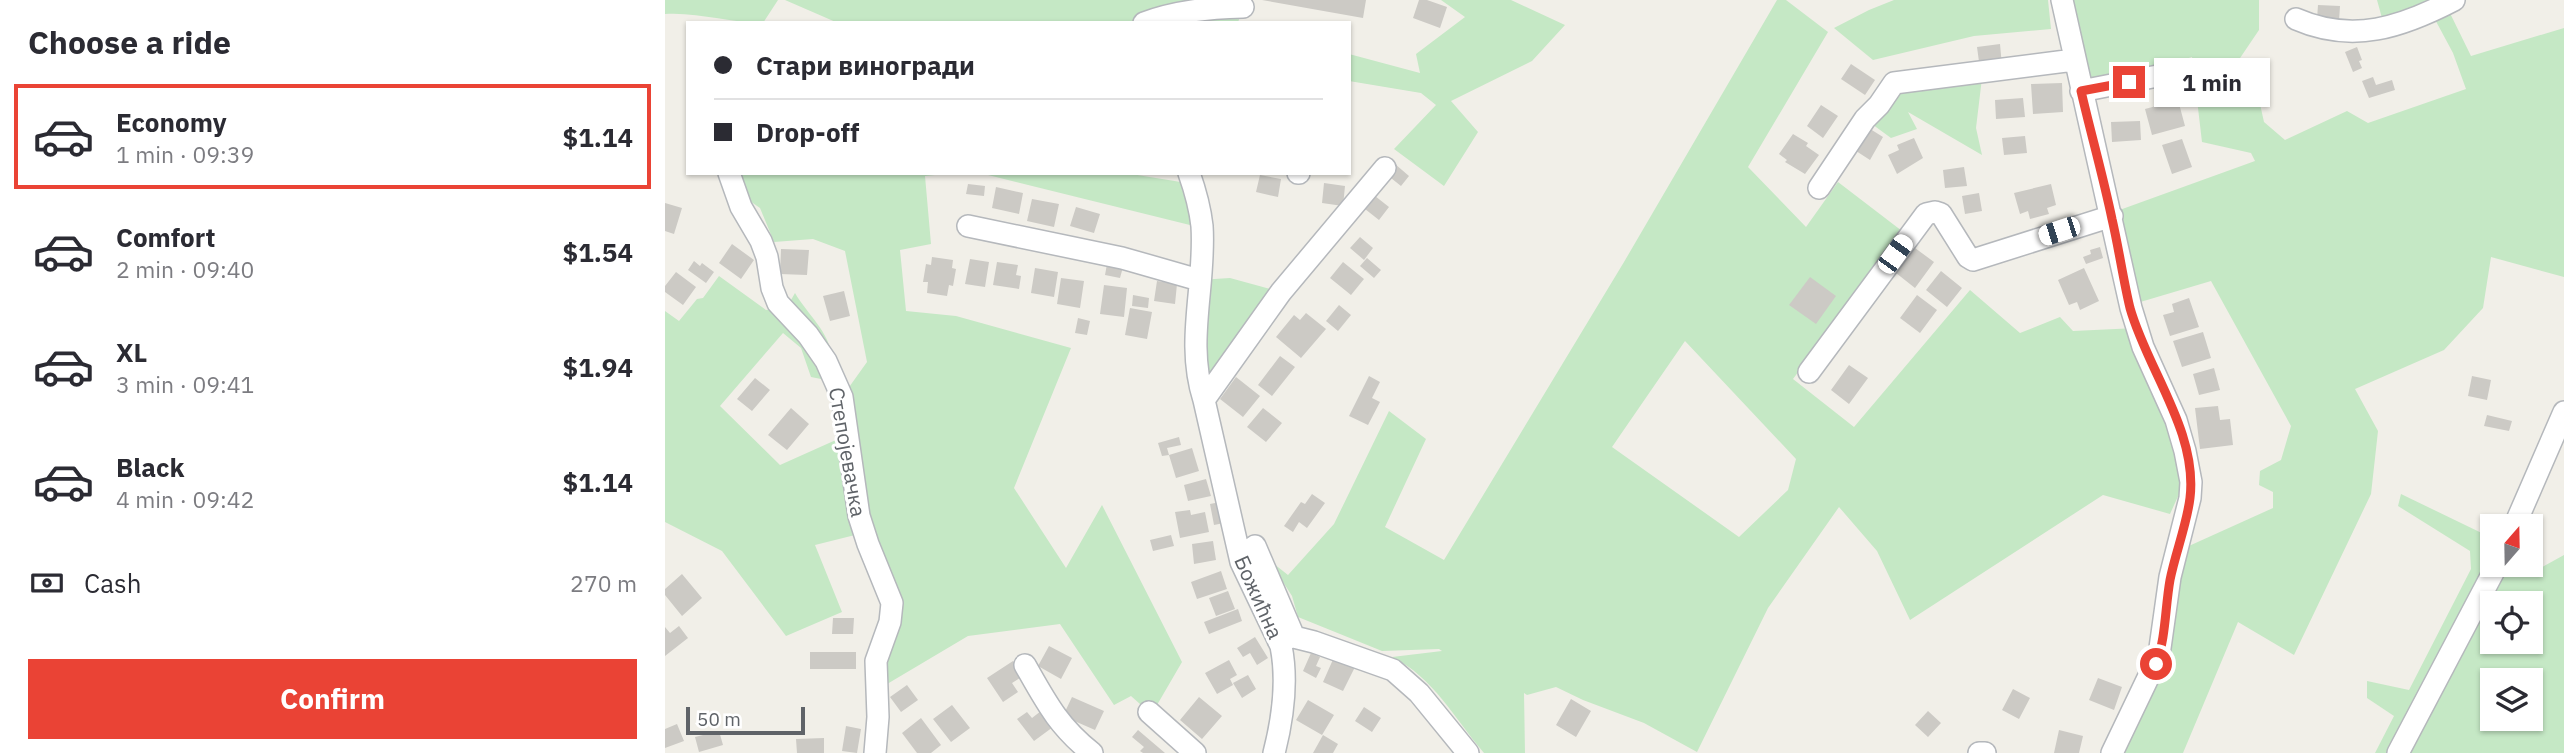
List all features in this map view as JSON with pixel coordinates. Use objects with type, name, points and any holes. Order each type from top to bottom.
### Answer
[{"type":"street","points":[[2062,0],[2131,308],[2143,347],[2176,420],[2191,482],[2189,504],[2170,577],[2159,655],[2112,753]]},
{"type":"street","points":[[2296,19],[2337,30],[2378,30],[2401,25],[2454,0]]},
{"type":"street","points":[[1149,21],[1203,8],[1243,7]]},
{"type":"street","points":[[1819,188],[1865,119],[1879,105],[1894,83],[2074,60]]},
{"type":"street","points":[[2081,91],[2178,72]]},
{"type":"street","points":[[1204,400],[1281,292],[1385,168]]},
{"type":"street","name":"Степојевачка","points":[[730,175],[741,207],[761,241],[778,303],[808,335],[826,360],[842,397],[859,516],[892,603],[892,614],[876,661],[879,717],[875,753]]},
{"type":"street","name":"Божићна","points":[[1190,175],[1202,228],[1195,349],[1197,378],[1241,562],[1286,638],[1280,728],[1273,753]]},
{"type":"street","points":[[1809,372],[1926,214],[1935,212],[1941,215],[1968,257],[1973,260],[2112,216]]},
{"type":"street","points":[[968,226],[1122,258],[1199,280]]},
{"type":"street","points":[[2520,514],[2564,412]]},
{"type":"street","points":[[1255,546],[1286,638],[1375,663],[1402,676],[1468,753]]},
{"type":"street","points":[[2398,753],[2490,578]]},
{"type":"street","points":[[1025,665],[1054,716],[1092,753]]},
{"type":"street","points":[[1149,712],[1195,753]]},
{"type":"street","points":[[1979,753],[1985,753]]},
{"type":"green space","points":[[665,0],[778,0],[764,21],[665,14]]},
{"type":"green space","points":[[785,0],[1244,0],[1239,21],[833,21]]},
{"type":"green space","points":[[1441,0],[1511,0],[1565,25],[1532,61],[1451,101],[1478,132],[1444,186],[1394,149],[1436,105],[1421,93],[1351,81],[1351,55],[1420,73],[1416,54],[1465,17]]},
{"type":"green space","points":[[1777,0],[1786,0],[1828,32],[1748,167],[1806,227],[1838,182],[1902,231],[1793,379],[1854,427],[1970,290],[2020,333],[2060,317],[2073,331],[2137,328],[2185,481],[2170,514],[2103,495],[1910,620],[1877,551],[1839,507],[1768,608],[1697,752],[1644,723],[1556,687],[1527,695],[1524,693],[1525,753],[1484,753],[1431,687],[1407,665],[1392,657],[1442,651],[1382,651],[1298,617],[1292,596],[1269,560],[1288,575],[1334,524],[1389,411],[1426,439],[1385,527],[1444,560],[1624,262]],"holes":[[[1685,341],[1796,459],[1788,490],[1739,537],[1612,447]]]},
{"type":"green space","points":[[1894,0],[2048,0],[2051,29],[1974,36],[1873,60],[1834,28]]},
{"type":"green space","points":[[2062,0],[2259,0],[2259,30],[2236,64],[2258,95],[2264,122],[2285,140],[2347,111],[2368,123],[2466,89],[2453,53],[2431,12],[2385,29],[2377,0],[2454,0],[2446,5],[2471,56],[2564,28],[2564,277],[2491,257],[2483,308],[2444,350],[2355,389],[2378,431],[2371,494],[2294,655],[2238,622],[2183,753],[2106,753],[2145,686],[2180,550],[2273,508],[2273,492],[2259,485],[2260,471],[2281,460],[2291,426],[2211,281],[2137,303],[2114,212],[2255,161],[2251,153],[2202,142],[2192,57],[2081,91]]},
{"type":"green space","points":[[1982,78],[1976,128],[1982,155],[1908,112],[1917,129],[1891,138],[1865,119],[1890,87]]},
{"type":"green space","points":[[740,175],[935,175],[925,176],[931,244],[900,250],[906,311],[956,316],[1071,348],[1014,488],[1066,568],[1102,505],[1182,662],[1157,705],[1149,712],[1131,696],[1114,705],[1060,624],[968,636],[877,690],[890,622],[863,533],[815,545],[842,612],[786,636],[722,551],[665,522],[665,311],[679,321],[697,299],[703,298],[719,276],[766,310],[787,307],[795,293],[827,340],[832,360],[826,380],[811,377],[801,348],[783,333],[720,406],[780,465],[847,435],[842,397],[867,362],[845,251],[813,239],[774,242],[760,208],[747,199],[738,178]]},
{"type":"green space","points":[[988,175],[1137,175],[1193,184],[1202,228]]},
{"type":"green space","points":[[1230,278],[1281,292],[1204,400],[1199,280]]},
{"type":"green space","points":[[2401,494],[2480,532],[2480,578],[2543,578],[2543,567],[2564,555],[2564,753],[2375,753],[2394,716],[2367,698],[2367,681],[2409,690],[2471,569],[2470,551],[2398,506]]},
{"type":"building","points":[[1262,0],[1366,0],[1363,18]]},
{"type":"building","points":[[1419,0],[1447,7],[1440,28],[1413,18]]},
{"type":"building","points":[[2318,5],[2340,6],[2339,21],[2317,19]]},
{"type":"building","points":[[2000,44],[2002,66],[1980,69],[1977,47]]},
{"type":"building","points":[[2357,47],[2362,68],[2353,72],[2345,52]]},
{"type":"building","points":[[1851,64],[1875,80],[1865,95],[1841,79]]},
{"type":"building","points":[[2373,77],[2376,85],[2392,80],[2395,90],[2369,98],[2362,81]]},
{"type":"building","points":[[2062,83],[2063,112],[2033,114],[2031,84]]},
{"type":"building","points":[[2023,98],[2025,117],[1996,119],[1995,100]]},
{"type":"building","points":[[2178,100],[2185,126],[2152,135],[2145,109]]},
{"type":"building","points":[[1821,105],[1838,116],[1823,138],[1807,126]]},
{"type":"building","points":[[2140,121],[2141,140],[2112,142],[2111,122]]},
{"type":"building","points":[[1867,127],[1883,137],[1870,160],[1853,149]]},
{"type":"building","points":[[1793,134],[1808,143],[1806,146],[1819,155],[1805,174],[1785,162],[1787,160],[1779,154]]},
{"type":"building","points":[[2025,136],[2027,153],[2004,155],[2002,138]]},
{"type":"building","points":[[1914,138],[1923,158],[1897,174],[1888,155],[1899,150],[1897,145]]},
{"type":"building","points":[[2182,139],[2192,167],[2172,174],[2162,145]]},
{"type":"building","points":[[1395,164],[1409,176],[1401,186],[1386,174]]},
{"type":"building","points":[[1964,167],[1967,186],[1945,188],[1943,170]]},
{"type":"building","points":[[1260,175],[1281,179],[1278,197],[1256,192]]},
{"type":"building","points":[[1324,183],[1345,186],[1343,206],[1322,203]]},
{"type":"building","points":[[968,184],[985,186],[984,196],[966,194]]},
{"type":"building","points":[[2051,184],[2056,205],[2047,208],[2049,214],[2030,219],[2028,211],[2020,214],[2014,193]]},
{"type":"building","points":[[996,187],[1023,193],[1019,214],[992,208]]},
{"type":"building","points":[[1979,193],[1982,211],[1965,214],[1962,196]]},
{"type":"building","points":[[1375,196],[1389,207],[1379,220],[1365,209]]},
{"type":"building","points":[[1032,199],[1059,204],[1054,227],[1027,221]]},
{"type":"building","points":[[665,203],[682,208],[674,234],[665,231]]},
{"type":"building","points":[[1076,207],[1100,214],[1094,233],[1070,226]]},
{"type":"building","points":[[1360,237],[1373,248],[1364,260],[1350,248]]},
{"type":"building","points":[[732,244],[754,260],[741,279],[719,263]]},
{"type":"building","points":[[2100,247],[2103,258],[2086,264],[2083,257],[2091,254],[2090,250]]},
{"type":"building","points":[[1915,248],[1934,262],[1915,288],[1896,273]]},
{"type":"building","points":[[781,249],[809,250],[807,275],[780,274]]},
{"type":"building","points":[[932,257],[953,260],[952,268],[956,269],[953,286],[949,285],[947,296],[927,293],[928,282],[923,282],[926,264],[931,265]]},
{"type":"building","points":[[1367,258],[1381,270],[1374,278],[1360,266]]},
{"type":"building","points":[[970,259],[989,262],[985,287],[965,284]]},
{"type":"building","points":[[694,261],[700,266],[702,263],[714,272],[706,283],[688,270]]},
{"type":"building","points":[[997,262],[1018,265],[1016,275],[1021,276],[1019,289],[993,285]]},
{"type":"building","points":[[1343,262],[1364,279],[1351,295],[1330,278]]},
{"type":"building","points":[[1107,264],[1123,267],[1120,278],[1105,275]]},
{"type":"building","points":[[1035,268],[1058,272],[1054,297],[1031,293]]},
{"type":"building","points":[[2084,268],[2099,301],[2080,310],[2077,302],[2069,305],[2058,280]]},
{"type":"building","points":[[1941,271],[1962,288],[1947,307],[1926,290]]},
{"type":"building","points":[[676,272],[696,287],[683,305],[665,292],[665,286]]},
{"type":"building","points":[[1810,277],[1836,296],[1816,324],[1789,305]]},
{"type":"building","points":[[1061,278],[1084,281],[1080,308],[1057,304]]},
{"type":"building","points":[[1157,281],[1177,284],[1175,304],[1154,301]]},
{"type":"building","points":[[1104,285],[1127,288],[1124,317],[1100,314]]},
{"type":"building","points":[[844,291],[850,316],[830,321],[823,296]]},
{"type":"building","points":[[1133,295],[1149,298],[1148,308],[1132,306]]},
{"type":"building","points":[[1917,295],[1937,310],[1920,333],[1900,318]]},
{"type":"building","points":[[2189,298],[2199,327],[2170,336],[2163,315],[2174,312],[2172,304]]},
{"type":"building","points":[[1339,305],[1351,315],[1338,331],[1326,321]]},
{"type":"building","points":[[1130,308],[1152,312],[1147,339],[1125,335]]},
{"type":"building","points":[[1306,313],[1326,329],[1301,358],[1276,337],[1294,315],[1300,320]]},
{"type":"building","points":[[1078,318],[1090,321],[1087,335],[1075,333]]},
{"type":"building","points":[[2203,332],[2211,358],[2182,367],[2173,341]]},
{"type":"building","points":[[1280,356],[1295,367],[1272,396],[1258,385]]},
{"type":"building","points":[[1849,365],[1868,378],[1849,404],[1831,390]]},
{"type":"building","points":[[2214,368],[2220,390],[2199,395],[2193,374]]},
{"type":"building","points":[[1369,376],[1380,382],[1372,398],[1380,402],[1368,425],[1349,416]]},
{"type":"building","points":[[2472,376],[2491,380],[2487,400],[2468,396]]},
{"type":"building","points":[[1236,377],[1260,396],[1243,417],[1220,399]]},
{"type":"building","points":[[755,378],[770,390],[752,411],[737,399]]},
{"type":"building","points":[[2218,406],[2220,420],[2230,419],[2233,445],[2200,449],[2195,408]]},
{"type":"building","points":[[791,408],[809,424],[787,450],[768,435]]},
{"type":"building","points":[[1263,408],[1282,423],[1266,442],[1247,427]]},
{"type":"building","points":[[2487,415],[2512,421],[2509,431],[2484,426]]},
{"type":"building","points":[[1179,437],[1181,445],[1167,448],[1169,455],[1162,456],[1158,443]]},
{"type":"building","points":[[1192,448],[1199,471],[1176,478],[1169,455]]},
{"type":"building","points":[[1206,479],[1211,496],[1188,501],[1184,485]]},
{"type":"building","points":[[1312,494],[1325,503],[1307,528],[1299,522],[1293,532],[1284,526],[1301,502],[1305,504]]},
{"type":"building","points":[[1225,501],[1229,522],[1214,525],[1210,504]]},
{"type":"building","points":[[1190,510],[1191,515],[1205,512],[1209,532],[1180,538],[1175,512]]},
{"type":"building","points":[[1171,535],[1174,546],[1153,551],[1150,540]]},
{"type":"building","points":[[1213,541],[1216,560],[1194,564],[1192,544]]},
{"type":"building","points":[[1221,571],[1227,589],[1197,599],[1191,582]]},
{"type":"building","points":[[682,574],[702,598],[682,616],[665,595],[665,589]]},
{"type":"building","points":[[1228,591],[1235,609],[1216,616],[1209,598]]},
{"type":"building","points":[[1238,609],[1242,621],[1209,634],[1204,622]]},
{"type":"building","points":[[833,618],[854,618],[853,634],[832,634]]},
{"type":"building","points":[[679,626],[688,638],[665,656],[665,627],[670,633]]},
{"type":"building","points":[[1255,637],[1268,658],[1257,665],[1250,653],[1243,657],[1237,648]]},
{"type":"building","points":[[1049,646],[1072,658],[1061,679],[1038,666]]},
{"type":"building","points":[[810,652],[856,652],[856,669],[810,669]]},
{"type":"building","points":[[1311,653],[1320,657],[1316,666],[1321,668],[1316,678],[1303,671]]},
{"type":"building","points":[[1335,655],[1356,665],[1343,691],[1323,682]]},
{"type":"building","points":[[1229,660],[1237,675],[1230,679],[1233,685],[1217,694],[1205,673]]},
{"type":"building","points":[[1013,661],[1023,676],[1012,683],[1018,692],[1003,702],[987,678]]},
{"type":"building","points":[[1248,675],[1256,689],[1242,698],[1233,683]]},
{"type":"building","points":[[2098,678],[2122,687],[2114,710],[2089,700]]},
{"type":"building","points":[[907,685],[918,700],[901,712],[890,697]]},
{"type":"building","points":[[2013,689],[2030,698],[2019,719],[2002,710]]},
{"type":"building","points":[[1072,697],[1104,711],[1095,730],[1063,716]]},
{"type":"building","points":[[1199,697],[1222,716],[1202,739],[1180,720]]},
{"type":"building","points":[[1571,699],[1591,711],[1576,737],[1556,725]]},
{"type":"building","points":[[1308,700],[1334,715],[1322,735],[1296,720]]},
{"type":"building","points":[[952,705],[970,728],[951,742],[933,719]]},
{"type":"building","points":[[1364,707],[1381,718],[1372,732],[1355,721]]},
{"type":"building","points":[[1041,711],[1053,727],[1034,741],[1017,719],[1027,712],[1032,718]]},
{"type":"building","points":[[1928,711],[1941,723],[1928,737],[1915,725]]},
{"type":"building","points":[[921,718],[941,745],[931,753],[917,753],[902,733]]},
{"type":"building","points":[[677,724],[684,741],[665,748],[665,729]]},
{"type":"building","points":[[846,726],[861,729],[857,753],[842,751]]},
{"type":"building","points":[[1138,730],[1165,753],[1140,751],[1144,747],[1132,737]]},
{"type":"building","points":[[2059,730],[2083,736],[2079,753],[2054,753]]},
{"type":"building","points":[[719,731],[723,745],[699,752],[695,737]]},
{"type":"building","points":[[1323,735],[1338,744],[1333,753],[1313,753]]},
{"type":"building","points":[[824,738],[824,753],[797,753],[796,739]]},
{"type":"route","points":[[2129,82],[2081,91],[2112,216],[2131,308],[2143,347],[2176,420],[2191,482],[2190,498],[2170,577],[2161,648],[2156,664]]}]
